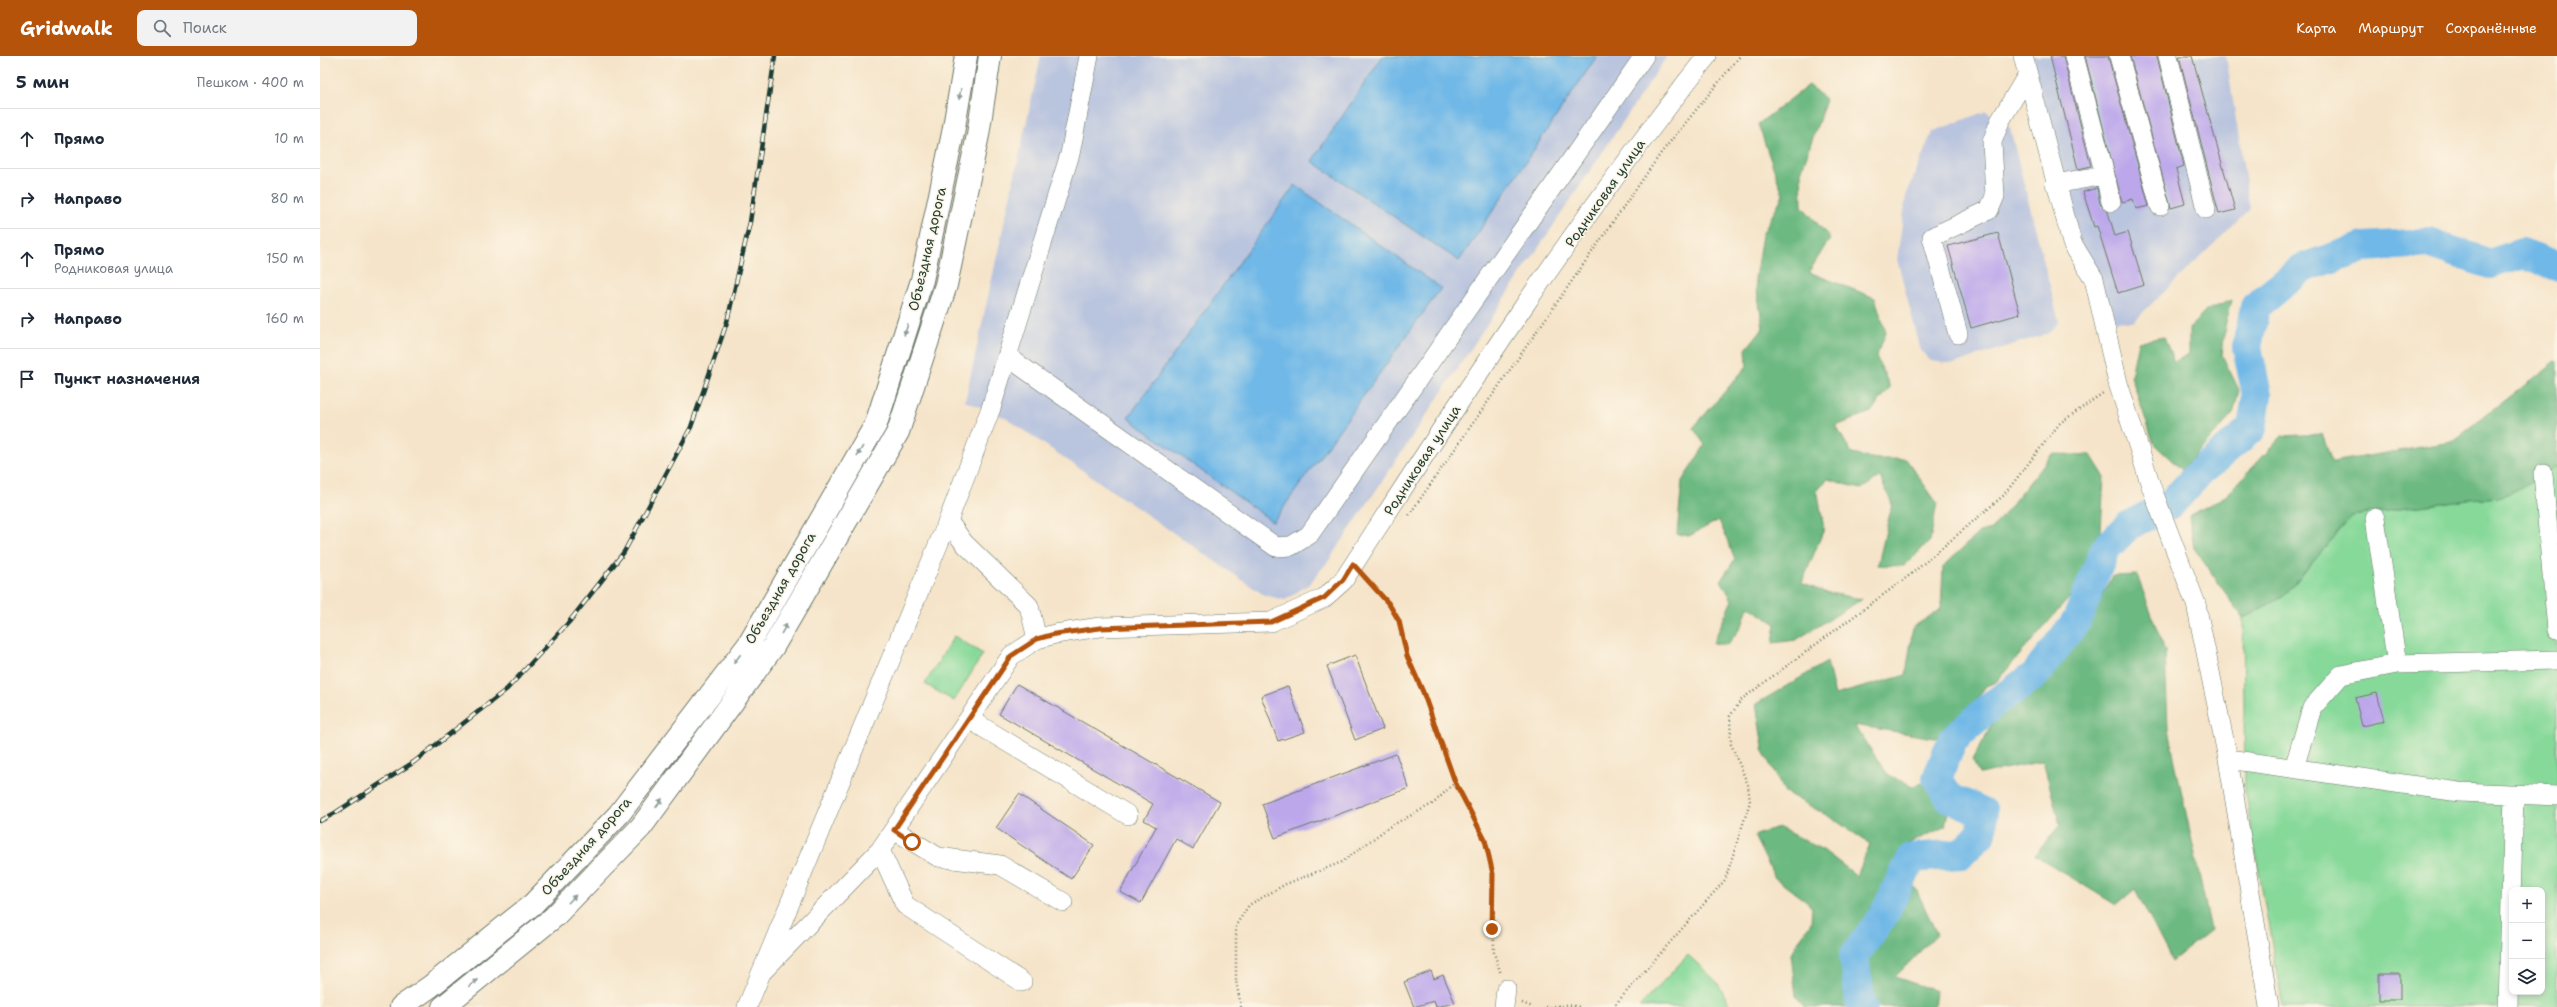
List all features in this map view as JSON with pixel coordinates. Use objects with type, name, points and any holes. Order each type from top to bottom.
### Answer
[{"type":"highway","name":"Объездная дорога","points":[[401,1007],[431,986],[533,904],[619,814],[748,644],[876,424],[922,280],[953,133],[966,56]]},
{"type":"highway","name":"Объездная дорога","points":[[443,1007],[554,917],[641,827],[773,647],[898,432],[946,285],[978,135],[990,56]]},
{"type":"street","points":[[747,1007],[948,521],[1008,357],[1070,154],[1089,56]]},
{"type":"street","points":[[1008,357],[1276,547],[1292,546],[1309,535],[1644,56]]},
{"type":"street","name":"Родниковая улица","points":[[968,719],[1011,656],[1037,639],[1055,634],[1100,628],[1271,622],[1324,598],[1343,580],[1456,408],[1642,139],[1707,56]]},
{"type":"street","points":[[2024,56],[2072,243],[2094,279],[2118,383],[2152,489],[2196,604],[2228,759],[2269,1007]]},
{"type":"street","points":[[2074,56],[2111,202]]},
{"type":"street","points":[[2120,56],[2160,206]]},
{"type":"street","points":[[2168,56],[2206,209]]},
{"type":"street","points":[[1958,334],[1932,237],[1989,210],[1995,196],[1992,142],[2000,121],[2028,74]]},
{"type":"street","points":[[2056,184],[2105,175]]},
{"type":"street","points":[[2543,474],[2557,630]]},
{"type":"street","points":[[2375,518],[2397,664]]},
{"type":"street","points":[[948,521],[964,543],[1029,606],[1037,639]]},
{"type":"street","points":[[2294,768],[2312,708],[2341,675],[2397,664],[2557,660]]},
{"type":"street","points":[[763,971],[880,850],[968,719],[1128,815]]},
{"type":"street","points":[[2228,759],[2459,792],[2557,796]]},
{"type":"street","points":[[2508,1007],[2514,794]]},
{"type":"street","points":[[894,830],[938,857],[1000,866],[1063,902]]},
{"type":"street","points":[[880,850],[905,905],[1022,982]]},
{"type":"path","points":[[1406,519],[1661,153],[1740,56]]},
{"type":"path","points":[[1613,1007],[1726,880],[1750,802],[1748,785],[1731,744],[1730,716],[1742,699],[1910,575],[2003,496],[2060,423],[2118,383]]},
{"type":"path","points":[[1353,564],[1389,604],[1399,621],[1407,656],[1423,692],[1455,782],[1485,840],[1493,874],[1494,953],[1505,998],[1533,1007]]},
{"type":"path","points":[[1241,1007],[1236,981],[1236,924],[1249,905],[1286,884],[1342,862],[1389,827],[1434,803],[1455,782]]},
{"type":"path","points":[[1546,1007],[1566,1005],[1582,1007]]},
{"type":"shaded area","points":[[1041,56],[1667,56],[1330,559],[1309,584],[1285,600],[1264,595],[1006,418],[965,401]]},
{"type":"shaded area","points":[[2031,56],[2226,56],[2250,209],[2133,322],[2109,321],[2093,291]]},
{"type":"shaded area","points":[[1986,111],[2010,128],[2059,322],[2049,333],[1953,364],[1931,361],[1921,351],[1897,259],[1906,196],[1932,132]]},
{"type":"green space","points":[[1809,85],[1826,100],[1801,172],[1802,206],[1830,238],[1809,272],[1875,298],[1886,333],[1876,356],[1890,387],[1871,412],[1836,426],[1852,454],[1876,459],[1906,459],[1937,503],[1930,541],[1904,566],[1878,565],[1892,504],[1880,477],[1861,489],[1828,479],[1817,489],[1824,529],[1802,583],[1824,592],[1862,599],[1796,640],[1773,643],[1776,624],[1748,606],[1742,626],[1727,645],[1713,643],[1732,600],[1721,580],[1735,559],[1719,520],[1689,536],[1677,534],[1682,481],[1705,445],[1693,428],[1747,366],[1746,349],[1763,328],[1755,278],[1762,235],[1783,195],[1758,124]]},
{"type":"green space","points":[[2232,300],[2225,326],[2222,355],[2239,390],[2233,414],[2182,470],[2154,444],[2131,376],[2138,342],[2164,337],[2174,362],[2189,354],[2189,328],[2206,311]]},
{"type":"green space","points":[[2557,360],[2557,467],[2502,497],[2468,499],[2352,516],[2284,596],[2243,618],[2194,548],[2189,516],[2227,495],[2282,436],[2322,434],[2332,462],[2452,442]]},
{"type":"green space","points":[[2052,454],[2091,455],[2104,476],[2100,549],[2076,590],[1996,682],[1986,686],[1950,737],[1934,738],[1854,725],[1888,775],[1913,786],[1930,781],[1941,780],[1951,795],[1945,827],[1907,844],[1850,944],[1852,1007],[1804,1007],[1796,996],[1791,954],[1811,922],[1812,906],[1775,878],[1754,836],[1778,827],[1823,850],[1857,876],[1870,844],[1835,820],[1785,792],[1764,753],[1756,704],[1827,662],[1835,695],[1906,675],[1913,627],[1941,609],[1943,567],[1979,532],[1992,529]]},
{"type":"green space","points":[[2557,467],[2557,1007],[2283,1007],[2245,794],[2243,618],[2284,596],[2352,516],[2468,499],[2502,497]]},
{"type":"green space","points":[[2137,575],[2165,651],[2168,729],[2211,930],[2172,961],[2135,889],[2116,905],[2035,855],[2060,825],[2043,761],[1979,774],[1973,760],[1997,715],[2028,695],[2077,642],[2113,576]]},
{"type":"green space","points":[[954,636],[983,654],[954,701],[925,684]]},
{"type":"green space","points":[[1915,887],[1937,934],[1895,977],[1936,991],[1934,1007],[1871,1007],[1861,958],[1888,929]]},
{"type":"green space","points":[[1688,955],[1717,982],[1731,1007],[1639,1007]]},
{"type":"water","points":[[1383,56],[1597,56],[1459,261],[1312,161]]},
{"type":"water","points":[[1295,185],[1441,288],[1273,522],[1128,418]]},
{"type":"building","points":[[2050,56],[2063,56],[2091,166],[2078,169]]},
{"type":"building","points":[[2085,56],[2108,56],[2149,206],[2136,209],[2133,199],[2122,202]]},
{"type":"building","points":[[2130,56],[2157,56],[2184,166],[2176,169],[2185,204],[2171,208]]},
{"type":"building","points":[[2179,56],[2192,56],[2235,210],[2219,214]]},
{"type":"building","points":[[2097,188],[2100,204],[2108,212],[2115,236],[2128,232],[2144,285],[2118,293],[2097,226],[2094,227],[2083,192]]},
{"type":"building","points":[[1998,233],[2020,314],[1971,328],[1948,246]]},
{"type":"building","points":[[1355,655],[1383,729],[1355,740],[1327,666]]},
{"type":"building","points":[[1017,684],[1220,802],[1193,849],[1176,839],[1141,903],[1120,892],[1156,827],[1144,820],[1153,804],[999,714]]},
{"type":"building","points":[[1288,686],[1305,732],[1278,741],[1261,696]]},
{"type":"building","points":[[2377,693],[2384,721],[2362,726],[2355,698]]},
{"type":"building","points":[[1396,754],[1409,788],[1275,838],[1262,804]]},
{"type":"building","points":[[1019,794],[1094,845],[1071,879],[996,828]]},
{"type":"building","points":[[1431,971],[1434,979],[1443,975],[1455,1003],[1436,1007],[1434,1001],[1414,1007],[1404,982]]},
{"type":"building","points":[[2379,974],[2400,974],[2400,1000],[2379,1000]]},
{"type":"waterway","points":[[2170,505],[2201,471],[2252,428],[2257,395],[2247,347],[2255,307],[2303,268],[2364,247],[2428,243],[2490,264],[2522,253],[2557,266]]},
{"type":"waterway","points":[[1863,1007],[1860,1001],[1854,956],[1883,916],[1912,858],[1961,854],[1982,833],[1983,812],[1950,798],[1937,778],[1953,739],[1992,705],[2035,675],[2077,620],[2105,549],[2128,526],[2147,516]]},
{"type":"railway","points":[[320,821],[414,762],[507,689],[569,622],[624,552],[691,427],[727,322],[750,222],[775,56]]},
{"type":"route","points":[[912,842],[894,830],[1011,656],[1037,639],[1055,634],[1100,628],[1238,625],[1271,622],[1324,598],[1343,580],[1353,564],[1389,604],[1399,621],[1407,656],[1423,692],[1455,782],[1485,840],[1493,874],[1494,905],[1492,929]]}]
